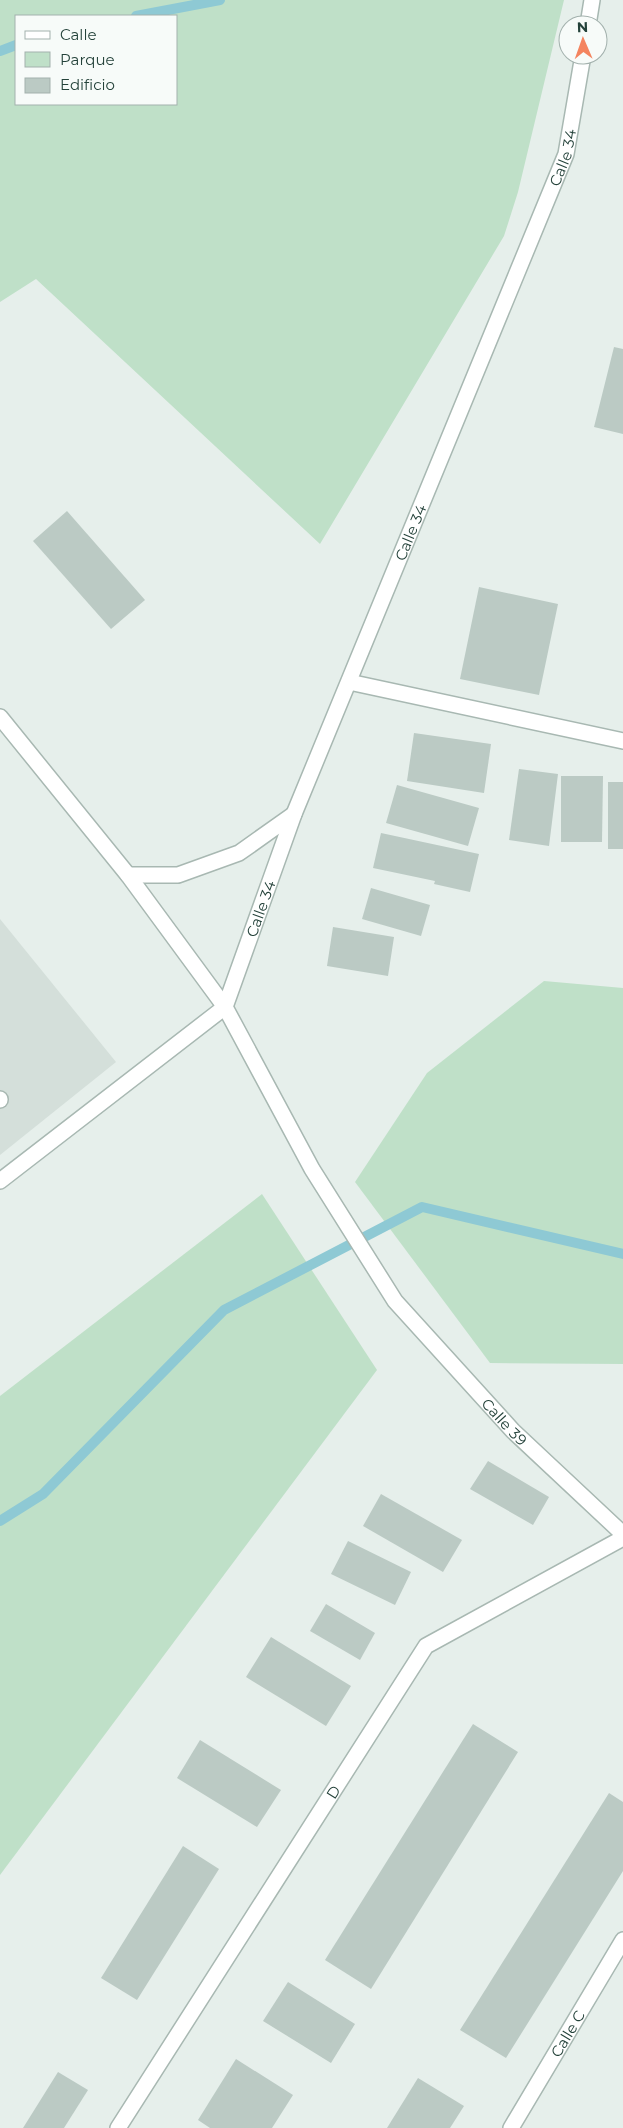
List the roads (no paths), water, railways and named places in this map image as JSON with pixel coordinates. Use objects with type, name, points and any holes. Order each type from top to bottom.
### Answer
[{"type":"street","points":[[590,15],[592,0]]},
{"type":"street","name":"Calle 34","points":[[225,1006],[294,814],[566,154],[581,65]]},
{"type":"street","points":[[349,682],[623,741]]},
{"type":"street","name":"Calle 39","points":[[0,717],[128,875],[225,1006],[312,1169],[395,1301],[513,1431],[623,1534]]},
{"type":"street","points":[[128,875],[178,875],[204,866],[239,853],[294,814]]},
{"type":"street","points":[[0,1181],[225,1006]]},
{"type":"street","name":"D","points":[[118,2128],[426,1646],[623,1538]]},
{"type":"street","name":"Calle C","points":[[511,2128],[623,1940]]},
{"type":"waterway","points":[[141,15],[220,0]]},
{"type":"waterway","points":[[0,51],[15,45]]},
{"type":"waterway","points":[[0,1521],[43,1494],[224,1310],[422,1207],[623,1254]]}]
